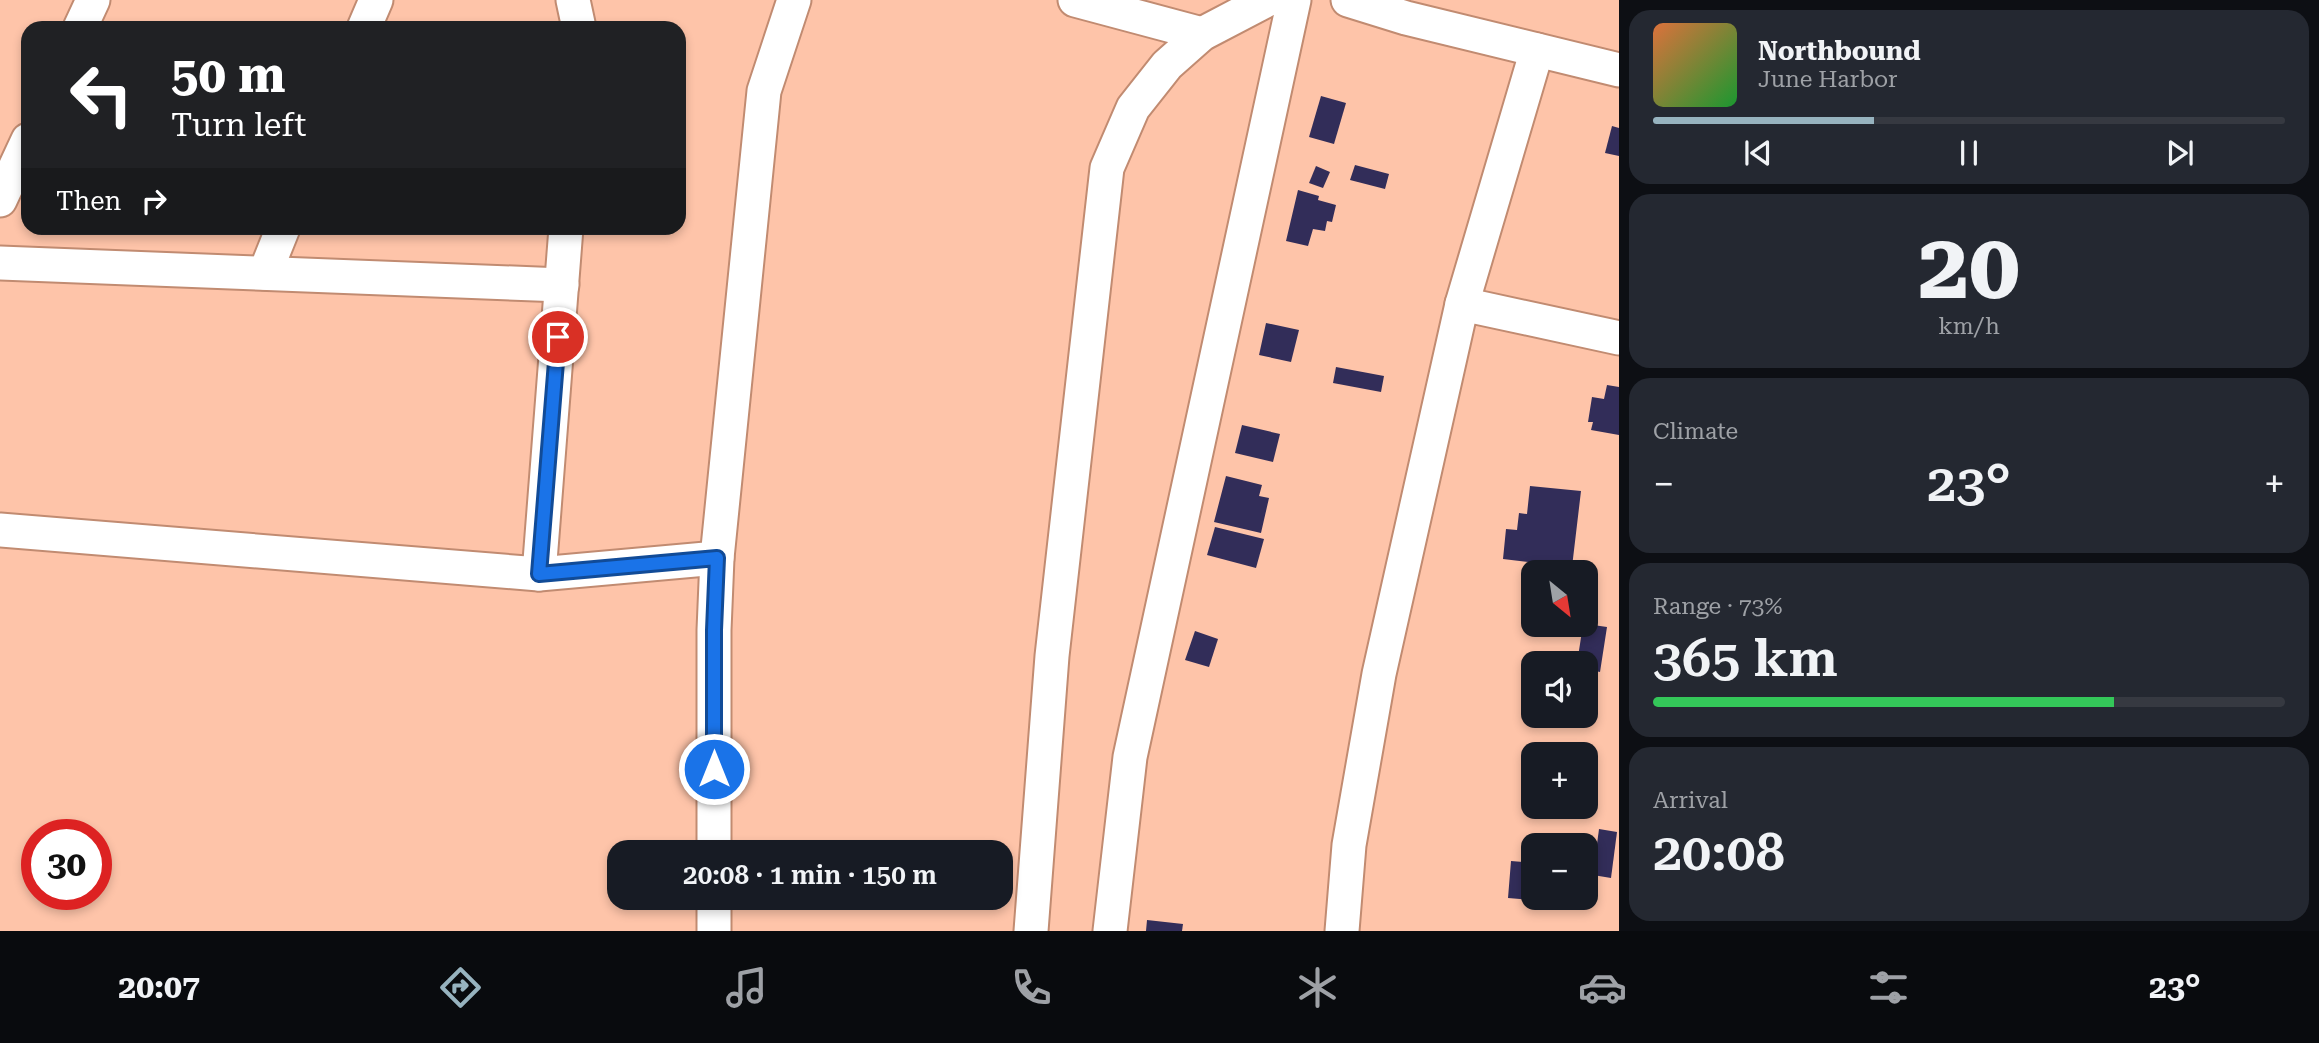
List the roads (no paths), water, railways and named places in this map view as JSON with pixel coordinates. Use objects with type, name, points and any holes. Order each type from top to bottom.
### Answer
[{"type":"street","points":[[83,21],[93,0]]},
{"type":"street","points":[[367,21],[376,0]]},
{"type":"street","points":[[573,0],[578,21]]},
{"type":"street","points":[[714,840],[714,630],[717,558],[764,91],[794,0]]},
{"type":"street","points":[[1075,0],[1202,34]]},
{"type":"street","points":[[1031,931],[1052,656],[1107,168],[1133,108],[1167,65],[1202,34],[1267,0]]},
{"type":"street","points":[[1110,931],[1130,757],[1294,0]]},
{"type":"street","points":[[1348,0],[1406,18],[1619,69]]},
{"type":"street","points":[[1342,931],[1349,845],[1378,674],[1462,304],[1537,50]]},
{"type":"street","points":[[0,200],[21,154]]},
{"type":"street","points":[[265,273],[280,235]]},
{"type":"street","points":[[539,574],[566,235]]},
{"type":"street","points":[[0,263],[562,285]]},
{"type":"street","points":[[1462,304],[1619,338]]},
{"type":"street","points":[[0,530],[539,574],[717,558]]},
{"type":"street","points":[[714,910],[714,931]]}]
